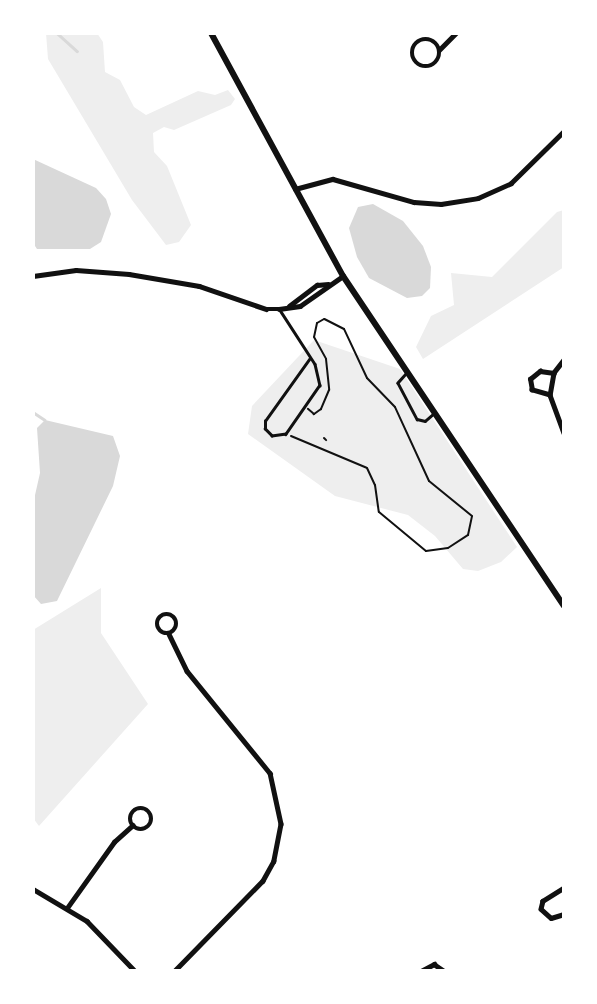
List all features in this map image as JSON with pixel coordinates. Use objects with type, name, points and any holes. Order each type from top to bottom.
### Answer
[{"type":"street","points":[[211,33],[343,276],[564,606]]},
{"type":"street","points":[[439,50],[432,40],[423,39],[414,47],[412,55],[417,63],[431,65],[439,50],[456,33]]},
{"type":"street","points":[[294,189],[333,179],[414,202],[441,204],[478,198],[512,183],[564,131]]},
{"type":"street","points":[[33,276],[76,270],[129,274],[199,286],[279,309],[288,306],[317,285],[328,284]]},
{"type":"street","points":[[288,306],[300,306],[343,276]]},
{"type":"street","points":[[564,360],[554,373],[550,395],[564,433]]},
{"type":"street","points":[[550,395],[532,390],[530,379],[540,371],[554,373]]},
{"type":"street","points":[[169,634],[176,621],[163,614],[158,627],[169,634],[187,671],[270,773],[281,824],[274,860],[263,881],[175,971]]},
{"type":"street","points":[[66,908],[114,842],[133,825],[135,810],[150,813],[148,828],[133,825]]},
{"type":"street","points":[[564,888],[544,901],[541,909],[551,918],[564,914]]},
{"type":"street","points":[[33,889],[87,921],[135,971]]},
{"type":"street","points":[[421,971],[434,964],[444,971]]},
{"type":"lane","points":[[279,309],[310,358],[320,385],[283,437],[268,433],[265,421],[310,358]]},
{"type":"lane","points":[[407,373],[398,383],[417,418],[425,421],[433,414]]},
{"type":"path","points":[[283,437],[296,435],[367,468],[375,485],[379,512],[426,551],[448,548],[468,535],[472,516],[429,481],[395,407],[367,379],[356,350],[335,321],[324,319],[314,331],[326,359],[326,402],[314,414],[306,408]]},
{"type":"shaded area","points":[[46,33],[97,33],[103,42],[105,72],[120,80],[134,107],[146,115],[198,91],[215,95],[228,90],[235,99],[231,105],[174,130],[164,127],[153,133],[154,152],[167,166],[191,225],[179,242],[166,245],[132,200],[48,59]]},
{"type":"shaded area","points":[[33,159],[96,188],[106,199],[111,214],[101,242],[90,249],[37,249],[33,243]]},
{"type":"shaded area","points":[[373,204],[403,221],[423,246],[431,267],[430,288],[422,296],[407,298],[369,278],[357,257],[349,228],[358,207]]},
{"type":"shaded area","points":[[564,210],[564,267],[423,359],[416,347],[431,316],[454,305],[451,273],[492,277],[557,212]]},
{"type":"shaded area","points":[[314,340],[400,369],[517,547],[501,562],[478,571],[463,569],[435,536],[408,515],[335,496],[248,434],[252,406]]},
{"type":"shaded area","points":[[45,420],[113,436],[120,456],[113,486],[57,601],[41,604],[33,595],[33,504],[40,473],[37,428]]},
{"type":"shaded area","points":[[101,588],[101,633],[148,704],[39,826],[33,818],[33,630]]},
{"type":"waterway","points":[[57,33],[77,51]]},
{"type":"waterway","points":[[33,412],[45,420]]}]
